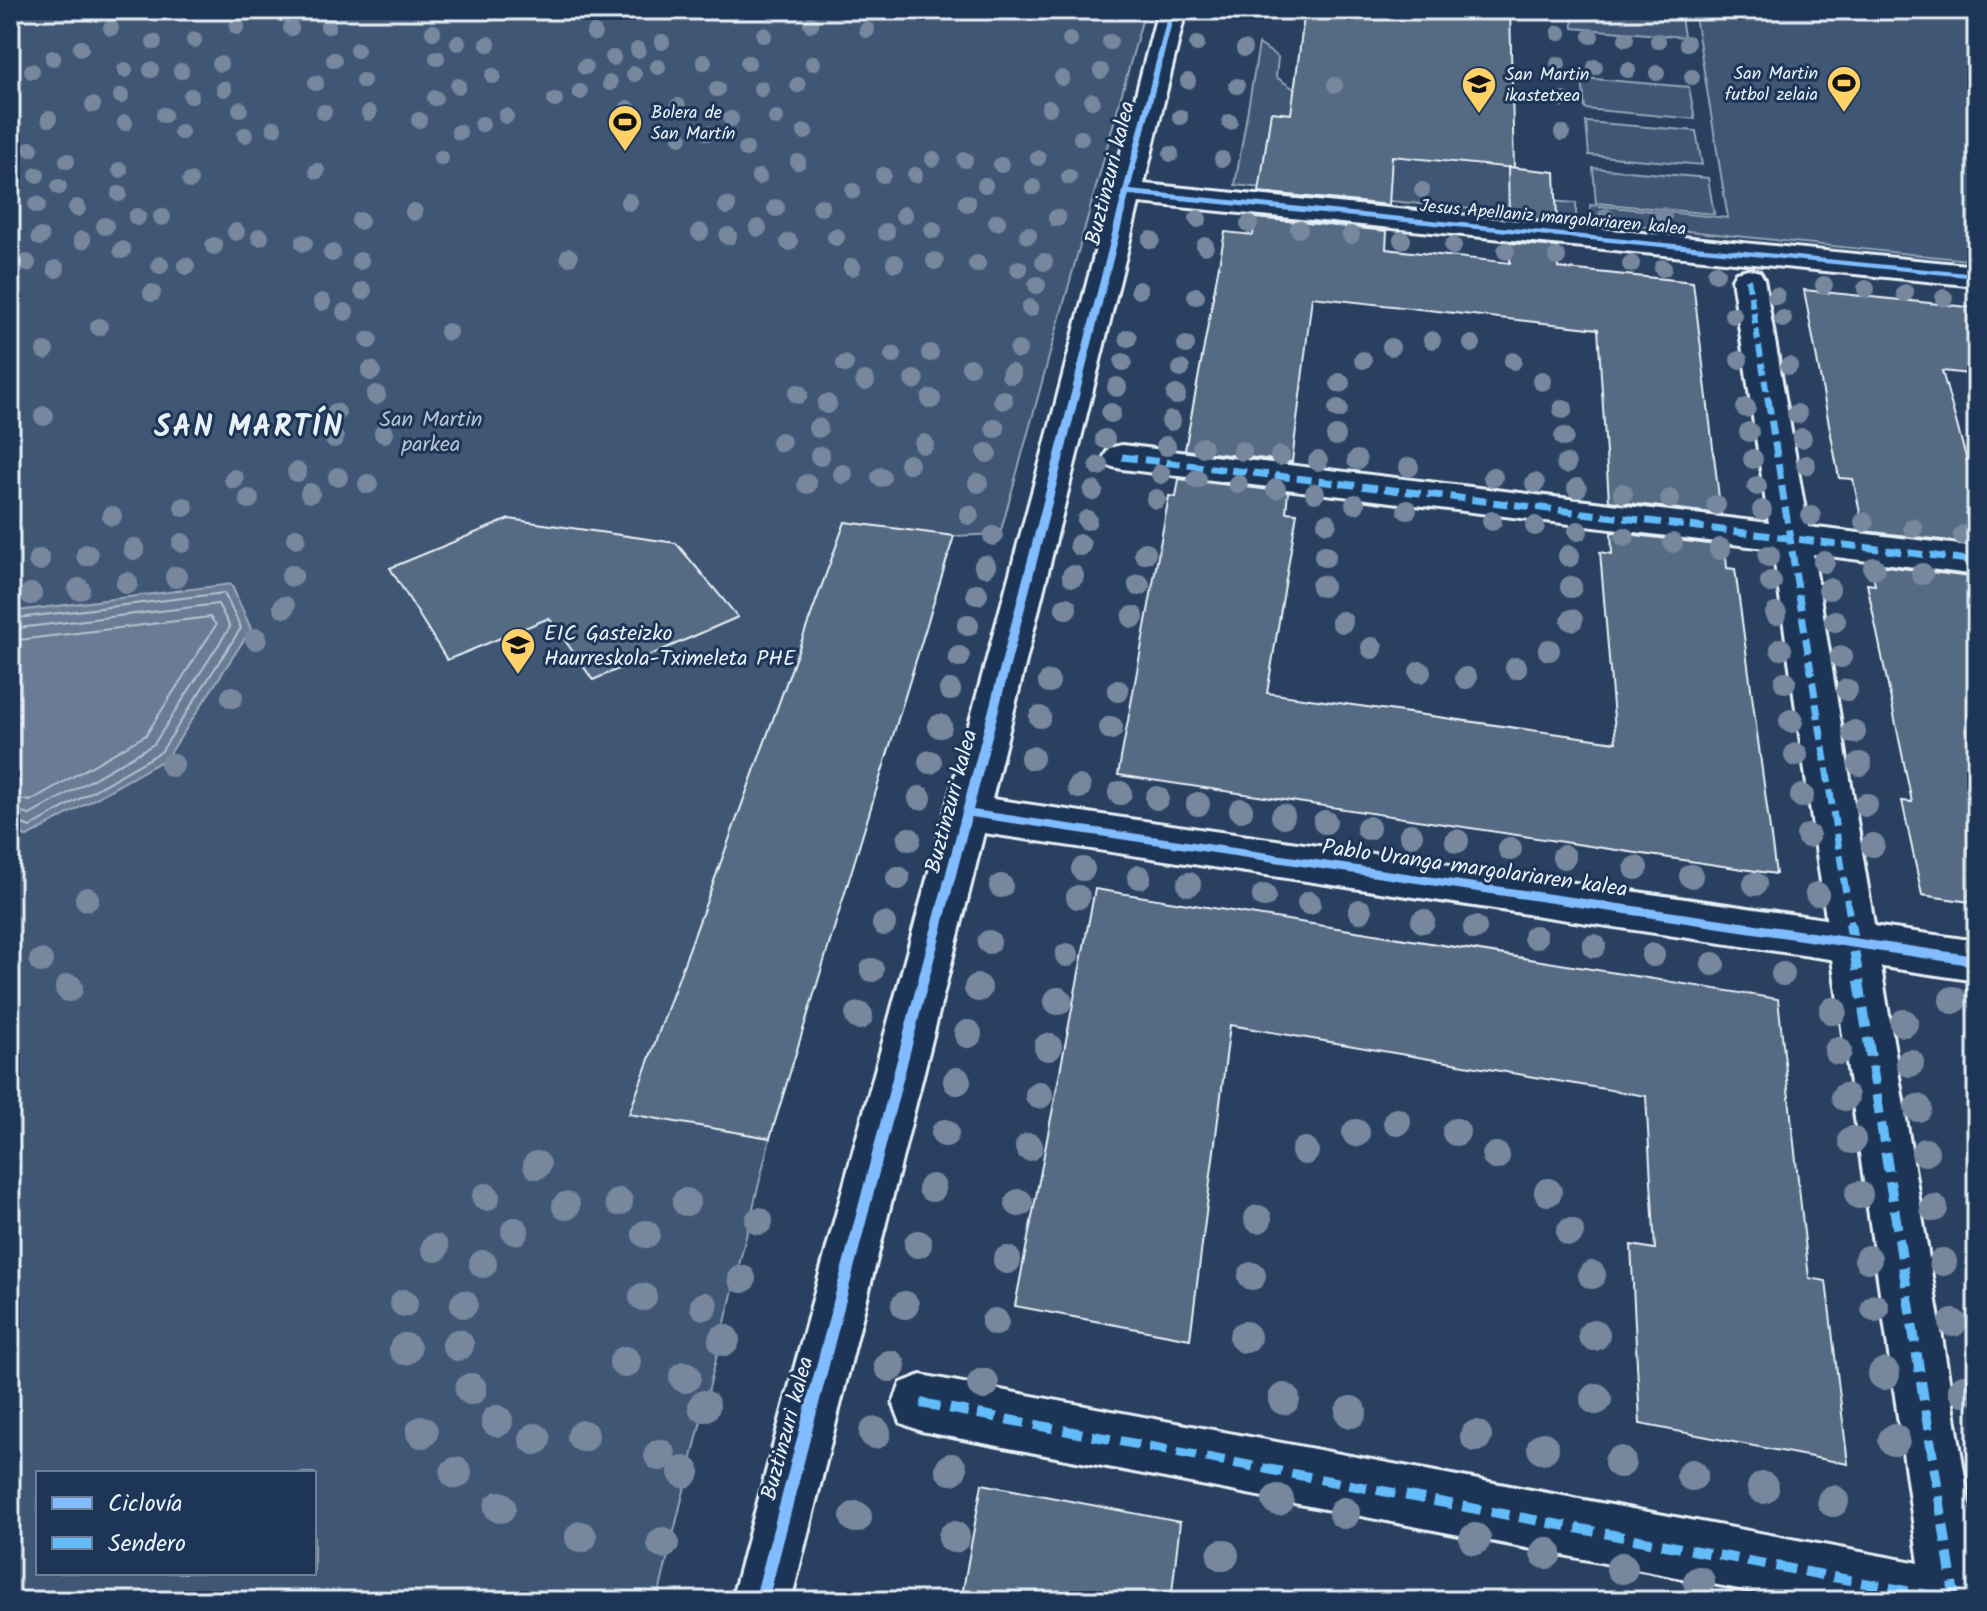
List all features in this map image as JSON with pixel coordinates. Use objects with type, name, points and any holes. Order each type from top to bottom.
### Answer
[{"type":"street","name":"Buztinzuri kalea","points":[[761,1601],[1172,10]]},
{"type":"street","name":"Jesus Apellaniz margolariaren kalea","points":[[1125,192],[1977,276]]},
{"type":"street","points":[[921,1403],[1956,1601],[1748,279]]},
{"type":"street","points":[[1122,457],[1977,561]]},
{"type":"street","name":"Pablo Uranga margolariaren kalea","points":[[967,813],[1977,961]]},
{"type":"green space","name":"San Martin parkea","points":[[10,10],[1145,10],[1000,534],[954,536],[845,522],[630,1113],[770,1138],[657,1601],[10,1601]]},
{"type":"green space","points":[[1572,10],[1680,10],[1684,37],[1573,28]]},
{"type":"green space","name":"San Martin futbol zelaia","points":[[1694,10],[1977,10],[1977,261],[1591,221],[1590,205],[1728,218]]},
{"type":"green space","points":[[1259,44],[1278,57],[1276,77],[1319,105],[1317,116],[1271,112],[1262,176],[1393,123],[1508,167],[1510,198],[1576,203],[1576,220],[1235,185]]},
{"type":"green space","points":[[1582,78],[1689,87],[1695,119],[1585,109]]},
{"type":"green space","points":[[1586,122],[1696,131],[1702,165],[1589,155]]},
{"type":"green space","points":[[1593,168],[1708,178],[1714,214],[1596,203]]},
{"type":"water","points":[[231,584],[251,629],[167,758],[27,837],[10,825],[10,612]]},
{"type":"building","points":[[1305,10],[1510,10],[1514,168],[1392,156],[1389,205],[1259,192],[1271,112],[1291,114]]},
{"type":"building","points":[[1508,167],[1555,172],[1557,222],[1509,217]]},
{"type":"building","points":[[1255,218],[1387,231],[1386,249],[1510,263],[1510,243],[1558,247],[1558,268],[1693,282],[1721,514],[1609,501],[1598,329],[1312,297],[1292,462],[1185,450],[1225,232],[1253,235]]},
{"type":"building","points":[[1804,290],[1977,308],[1977,375],[1942,371],[1977,497],[1977,544],[1864,531],[1853,479],[1839,478]]},
{"type":"building","points":[[1179,479],[1288,492],[1286,512],[1297,513],[1267,693],[1616,742],[1600,552],[1612,554],[1611,532],[1725,546],[1727,568],[1735,569],[1776,874],[1118,775],[1169,496],[1176,497]]},
{"type":"building","points":[[509,519],[676,543],[738,617],[593,680],[549,618],[447,660],[390,568]]},
{"type":"building","points":[[845,522],[954,536],[770,1138],[629,1114]]},
{"type":"building","points":[[1871,564],[1977,578],[1977,903],[1922,895],[1902,801],[1912,802],[1867,584],[1875,585]]},
{"type":"building","points":[[1095,889],[1778,999],[1809,1278],[1826,1281],[1848,1464],[1640,1424],[1631,1245],[1655,1249],[1646,1096],[1230,1025],[1190,1339],[1015,1306]]},
{"type":"building","points":[[982,1484],[1180,1522],[1171,1601],[961,1601]]},
{"type":"marked path","points":[[1748,279],[1791,538],[1955,1601]]},
{"type":"marked path","points":[[1122,457],[1977,561]]},
{"type":"marked path","points":[[921,1403],[1959,1601]]},
{"type":"cycle path","points":[[761,1601],[1062,448],[1172,10]]},
{"type":"cycle path","points":[[1125,192],[1977,276]]},
{"type":"cycle path","points":[[967,813],[1977,961]]},
{"type":"place","name":"San Martin futbol zelaia","points":[[1844,114]]},
{"type":"place","name":"San Martin ikastetxea","points":[[1479,115]]},
{"type":"place","name":"Bolera de San Martín","points":[[625,153]]},
{"type":"place","name":"EIC Gasteizko Haurreskola-Tximeleta PHE","points":[[518,676]]},
{"type":"district","name":"SAN MARTÍN","points":[[249,426]]}]
